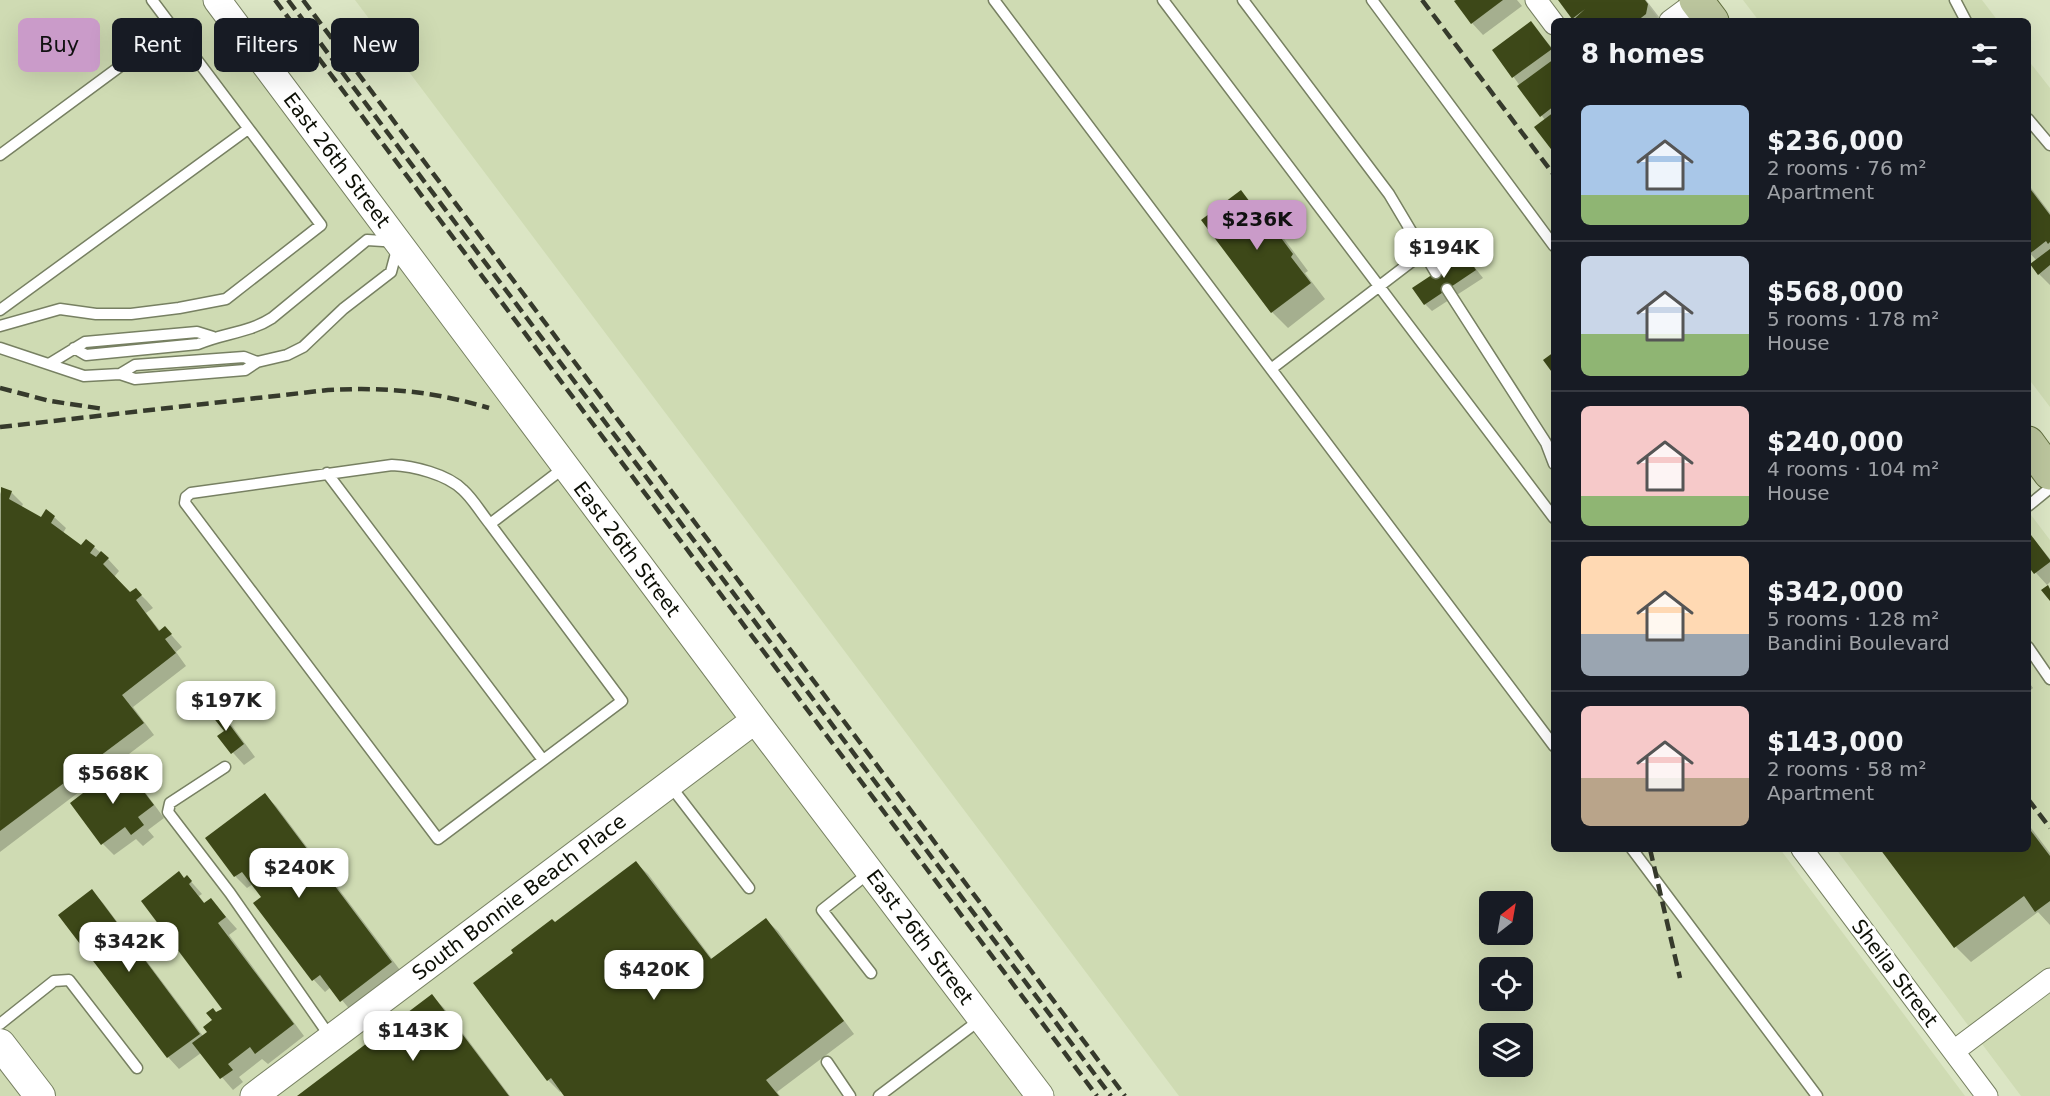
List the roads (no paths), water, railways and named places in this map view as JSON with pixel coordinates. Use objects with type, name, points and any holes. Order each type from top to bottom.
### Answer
[{"type":"main road","points":[[1697,0],[1710,18]]},
{"type":"main road","points":[[2031,447],[2050,473]]},
{"type":"main road","points":[[0,1044],[40,1096]]},
{"type":"street","name":"East 26th Street","points":[[218,0],[755,720],[1040,1096]]},
{"type":"street","points":[[1536,0],[1551,20]]},
{"type":"street","points":[[1674,18],[1697,0]]},
{"type":"street","name":"South Bonnie Beach Place","points":[[254,1096],[755,720]]},
{"type":"street","name":"Sheila Street","points":[[1804,852],[1988,1096]]},
{"type":"street","points":[[1954,1051],[2050,979]]},
{"type":"lane","points":[[152,0],[165,18]]},
{"type":"lane","points":[[994,0],[1551,742]]},
{"type":"lane","points":[[1163,0],[1551,514]]},
{"type":"lane","points":[[1243,0],[1389,194],[1436,273]]},
{"type":"lane","points":[[1372,0],[1551,242]]},
{"type":"lane","points":[[1955,0],[1964,18]]},
{"type":"lane","points":[[0,326],[60,309],[96,314],[131,314],[225,299],[321,225],[202,68]]},
{"type":"lane","points":[[0,155],[112,72]]},
{"type":"lane","points":[[2031,123],[2050,145]]},
{"type":"lane","points":[[0,310],[248,129]]},
{"type":"lane","points":[[0,348],[84,376],[120,374],[135,365],[244,357],[257,362],[287,355],[303,346],[343,309],[391,272],[399,242],[367,240],[260,326],[244,332],[213,337],[197,332],[177,333],[85,342],[49,364]]},
{"type":"lane","points":[[1271,369],[1424,252]]},
{"type":"lane","points":[[1447,289],[1546,443],[1551,456]]},
{"type":"lane","points":[[410,465],[428,471],[461,488],[622,701],[438,839],[185,503],[186,497],[191,493],[327,473],[410,465]]},
{"type":"lane","points":[[490,524],[566,467]]},
{"type":"lane","points":[[327,473],[543,760]]},
{"type":"lane","points":[[2031,504],[2050,488]]},
{"type":"lane","points":[[2031,651],[2050,679]]},
{"type":"lane","points":[[225,766],[170,803],[168,812],[230,893],[331,1038]]},
{"type":"lane","points":[[669,784],[749,888]]},
{"type":"lane","points":[[1634,852],[1817,1096]]},
{"type":"lane","points":[[871,872],[822,910],[871,973]]},
{"type":"lane","points":[[0,1024],[54,981],[69,980],[136,1068]]},
{"type":"lane","points":[[879,1096],[982,1018]]},
{"type":"lane","points":[[827,1062],[850,1096]]},
{"type":"railway","points":[[275,0],[1097,1096]]},
{"type":"railway","points":[[288,0],[1111,1096]]},
{"type":"railway","points":[[303,0],[1125,1096]]},
{"type":"railway","points":[[1422,0],[1551,171]]},
{"type":"railway","points":[[0,388],[50,401],[104,409]]},
{"type":"railway","points":[[0,427],[328,390],[370,389],[429,394],[489,408]]},
{"type":"railway","points":[[2031,803],[2050,828]]},
{"type":"railway","points":[[1651,852],[1680,978]]}]
